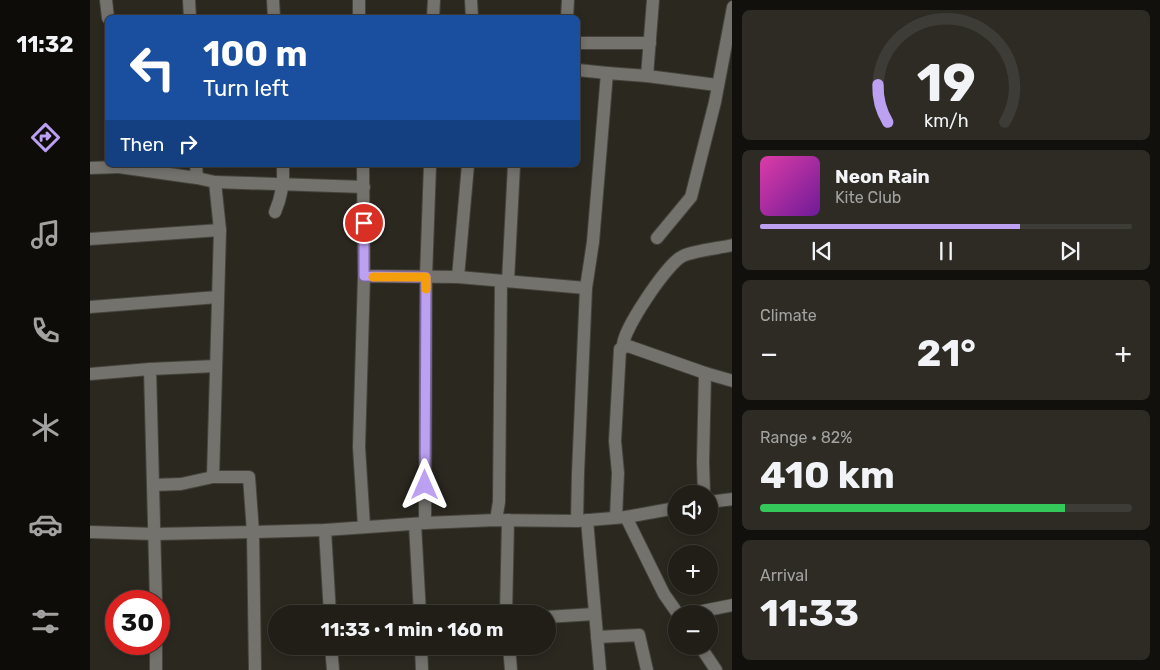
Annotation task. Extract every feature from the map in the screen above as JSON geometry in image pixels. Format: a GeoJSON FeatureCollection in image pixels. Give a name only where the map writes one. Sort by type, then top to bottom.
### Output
{"type":"FeatureCollection","features":[{"type":"Feature","properties":{"kind":"street"},"geometry":{"type":"LineString","coordinates":[[106,0],[108,15]]}},
{"type":"Feature","properties":{"kind":"street"},"geometry":{"type":"LineString","coordinates":[[189,0],[190,15]]}},
{"type":"Feature","properties":{"kind":"street"},"geometry":{"type":"LineString","coordinates":[[273,0],[274,15]]}},
{"type":"Feature","properties":{"kind":"street"},"geometry":{"type":"LineString","coordinates":[[359,0],[359,15]]}},
{"type":"Feature","properties":{"kind":"street"},"geometry":{"type":"LineString","coordinates":[[433,15],[434,0]]}},
{"type":"Feature","properties":{"kind":"street"},"geometry":{"type":"LineString","coordinates":[[471,0],[472,15]]}},
{"type":"Feature","properties":{"kind":"street"},"geometry":{"type":"LineString","coordinates":[[567,15],[568,0]]}},
{"type":"Feature","properties":{"kind":"street"},"geometry":{"type":"LineString","coordinates":[[647,76],[653,0]]}},
{"type":"Feature","properties":{"kind":"street"},"geometry":{"type":"LineString","coordinates":[[657,238],[691,197],[718,85],[732,7]]}},
{"type":"Feature","properties":{"kind":"street"},"geometry":{"type":"LineString","coordinates":[[580,43],[650,42]]}},
{"type":"Feature","properties":{"kind":"street"},"geometry":{"type":"LineString","coordinates":[[580,70],[718,85]]}},
{"type":"Feature","properties":{"kind":"street"},"geometry":{"type":"LineString","coordinates":[[600,670],[578,473],[586,288],[593,242],[607,73]]}},
{"type":"Feature","properties":{"kind":"street"},"geometry":{"type":"LineString","coordinates":[[90,168],[105,167]]}},
{"type":"Feature","properties":{"kind":"street"},"geometry":{"type":"LineString","coordinates":[[134,167],[196,171],[215,182],[364,187]]}},
{"type":"Feature","properties":{"kind":"street"},"geometry":{"type":"LineString","coordinates":[[275,212],[284,184],[283,167]]}},
{"type":"Feature","properties":{"kind":"street"},"geometry":{"type":"LineString","coordinates":[[363,167],[364,276],[359,447],[364,526]]}},
{"type":"Feature","properties":{"kind":"street"},"geometry":{"type":"LineString","coordinates":[[420,605],[420,523],[430,167]]}},
{"type":"Feature","properties":{"kind":"street"},"geometry":{"type":"LineString","coordinates":[[458,277],[468,167]]}},
{"type":"Feature","properties":{"kind":"street"},"geometry":{"type":"LineString","coordinates":[[506,605],[502,520],[499,502],[505,281],[514,167]]}},
{"type":"Feature","properties":{"kind":"street"},"geometry":{"type":"LineString","coordinates":[[213,477],[220,230],[215,182]]}},
{"type":"Feature","properties":{"kind":"street"},"geometry":{"type":"LineString","coordinates":[[90,239],[220,230]]}},
{"type":"Feature","properties":{"kind":"street"},"geometry":{"type":"LineString","coordinates":[[624,346],[624,336],[641,306],[668,270],[682,256],[732,245]]}},
{"type":"Feature","properties":{"kind":"street"},"geometry":{"type":"LineString","coordinates":[[364,276],[458,277],[586,288]]}},
{"type":"Feature","properties":{"kind":"street"},"geometry":{"type":"LineString","coordinates":[[90,307],[218,297]]}},
{"type":"Feature","properties":{"kind":"street"},"geometry":{"type":"LineString","coordinates":[[672,605],[621,517],[615,441],[620,348],[628,346],[732,381]]}},
{"type":"Feature","properties":{"kind":"street"},"geometry":{"type":"LineString","coordinates":[[90,374],[216,366]]}},
{"type":"Feature","properties":{"kind":"street"},"geometry":{"type":"LineString","coordinates":[[150,369],[156,590]]}},
{"type":"Feature","properties":{"kind":"street"},"geometry":{"type":"LineString","coordinates":[[703,485],[702,462],[705,373]]}},
{"type":"Feature","properties":{"kind":"street"},"geometry":{"type":"LineString","coordinates":[[153,484],[181,484],[213,477],[249,477],[253,532],[255,670]]}},
{"type":"Feature","properties":{"kind":"street"},"geometry":{"type":"LineString","coordinates":[[718,501],[732,499]]}},
{"type":"Feature","properties":{"kind":"street"},"geometry":{"type":"LineString","coordinates":[[90,532],[155,534],[253,532],[502,520],[582,520],[621,517],[668,509]]}},
{"type":"Feature","properties":{"kind":"street"},"geometry":{"type":"LineString","coordinates":[[325,530],[329,605]]}},
{"type":"Feature","properties":{"kind":"street"},"geometry":{"type":"LineString","coordinates":[[718,608],[732,605]]}},
{"type":"Feature","properties":{"kind":"street"},"geometry":{"type":"LineString","coordinates":[[556,616],[595,614]]}},
{"type":"Feature","properties":{"kind":"street"},"geometry":{"type":"LineString","coordinates":[[597,637],[639,635],[647,670]]}},
{"type":"Feature","properties":{"kind":"street"},"geometry":{"type":"LineString","coordinates":[[156,655],[156,670]]}},
{"type":"Feature","properties":{"kind":"street"},"geometry":{"type":"LineString","coordinates":[[332,655],[333,670]]}},
{"type":"Feature","properties":{"kind":"street"},"geometry":{"type":"LineString","coordinates":[[421,655],[422,670]]}},
{"type":"Feature","properties":{"kind":"street"},"geometry":{"type":"LineString","coordinates":[[509,655],[510,670]]}},
{"type":"Feature","properties":{"kind":"street"},"geometry":{"type":"LineString","coordinates":[[706,655],[716,670]]}},
{"type":"Feature","properties":{"kind":"slow traffic"},"geometry":{"type":"LineString","coordinates":[[373,277],[426,277],[426,289]]}},
{"type":"Feature","properties":{"kind":"route"},"geometry":{"type":"LineString","coordinates":[[364,223],[364,276],[426,277],[425,485]]}}]}
